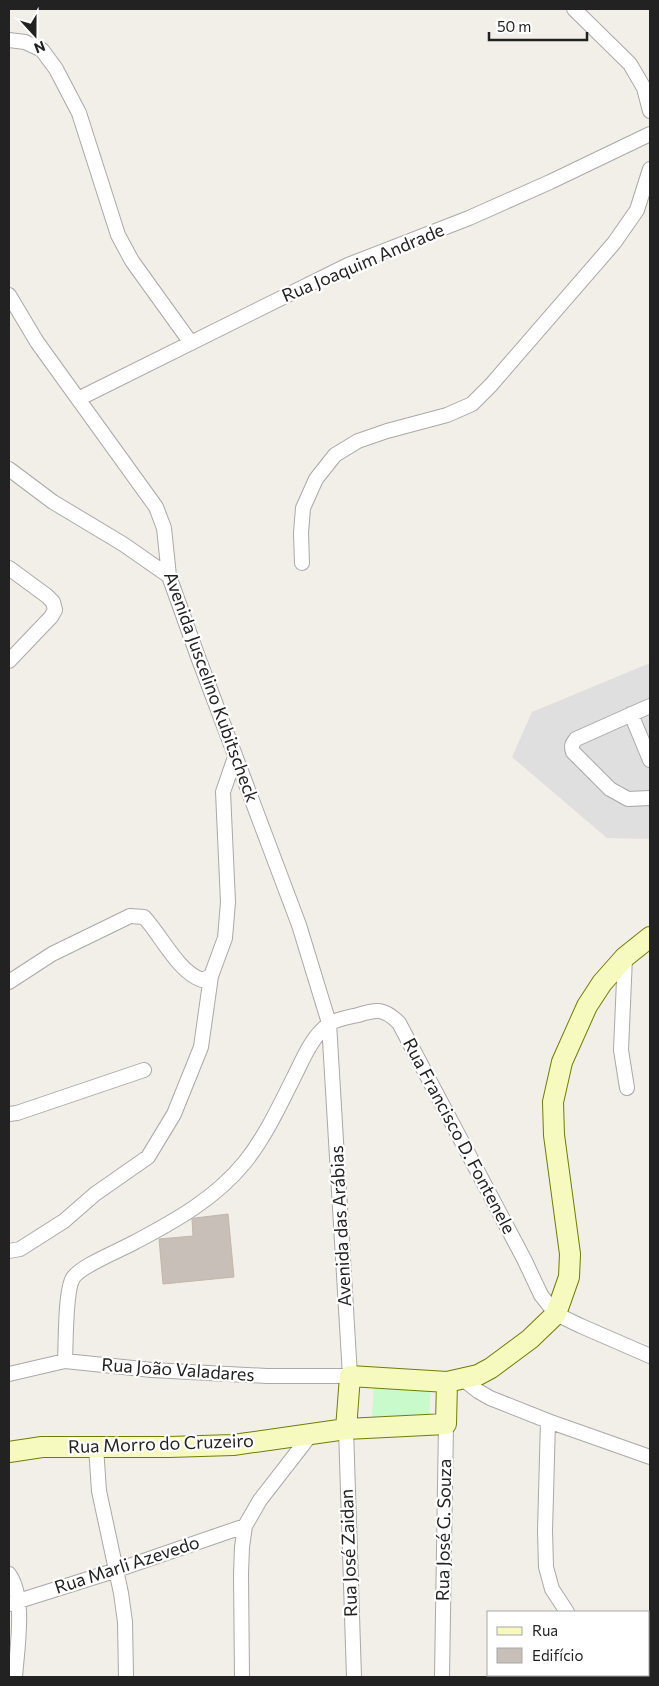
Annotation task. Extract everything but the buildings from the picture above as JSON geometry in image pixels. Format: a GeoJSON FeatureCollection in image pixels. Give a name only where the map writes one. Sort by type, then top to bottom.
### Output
{"type":"FeatureCollection","features":[{"type":"Feature","properties":{"kind":"street"},"geometry":{"type":"LineString","coordinates":[[574,9],[630,64],[644,88],[650,111]]}},
{"type":"Feature","properties":{"kind":"street"},"geometry":{"type":"LineString","coordinates":[[9,40],[25,42],[42,50],[56,69],[78,113],[118,235],[132,261],[191,343]]}},
{"type":"Feature","properties":{"kind":"street","name":"Rua Joaquim Andrade"},"geometry":{"type":"LineString","coordinates":[[78,399],[348,265],[469,218],[650,134]]}},
{"type":"Feature","properties":{"kind":"street"},"geometry":{"type":"LineString","coordinates":[[302,563],[300,533],[303,508],[316,479],[335,455],[358,441],[387,430],[447,415],[472,404],[491,385],[614,243],[637,210],[650,169]]}},
{"type":"Feature","properties":{"kind":"street","name":"Avenida Juscelino Kubitscheck"},"geometry":{"type":"LineString","coordinates":[[9,295],[37,342],[156,507],[164,528],[169,576],[299,925],[329,1023]]}},
{"type":"Feature","properties":{"kind":"street"},"geometry":{"type":"LineString","coordinates":[[9,469],[53,502],[123,544],[169,576]]}},
{"type":"Feature","properties":{"kind":"street"},"geometry":{"type":"LineString","coordinates":[[9,568],[53,602],[55,610],[51,617],[9,661]]}},
{"type":"Feature","properties":{"kind":"street"},"geometry":{"type":"LineString","coordinates":[[650,706],[576,739],[572,743],[573,752],[610,789],[628,798],[650,798]]}},
{"type":"Feature","properties":{"kind":"street"},"geometry":{"type":"LineString","coordinates":[[631,714],[650,760]]}},
{"type":"Feature","properties":{"kind":"street"},"geometry":{"type":"LineString","coordinates":[[9,1251],[20,1249],[64,1221],[95,1194],[148,1157],[174,1114],[201,1047],[211,976],[225,938],[228,902],[223,792],[235,757]]}},
{"type":"Feature","properties":{"kind":"street"},"geometry":{"type":"LineString","coordinates":[[9,982],[52,954],[130,916],[144,917],[154,927],[192,977],[202,980],[211,976]]}},
{"type":"Feature","properties":{"kind":"street"},"geometry":{"type":"LineString","coordinates":[[350,1376],[455,1381],[478,1375],[497,1364],[530,1339],[556,1314],[569,1277],[570,1254],[554,1135],[553,1102],[562,1062],[587,1006],[602,983],[625,956],[650,937]]}},
{"type":"Feature","properties":{"kind":"street"},"geometry":{"type":"LineString","coordinates":[[625,956],[621,1050],[627,1088]]}},
{"type":"Feature","properties":{"kind":"street","name":"Rua Francisco D. Fontenele"},"geometry":{"type":"LineString","coordinates":[[329,1023],[379,1010],[389,1013],[398,1022],[524,1259],[541,1296],[556,1314]]}},
{"type":"Feature","properties":{"kind":"street"},"geometry":{"type":"LineString","coordinates":[[65,1360],[68,1292],[73,1277],[84,1268],[180,1216],[217,1191],[244,1162],[268,1129],[313,1040],[329,1023]]}},
{"type":"Feature","properties":{"kind":"street","name":"Avenida das Arábias"},"geometry":{"type":"LineString","coordinates":[[329,1023],[350,1376],[346,1430]]}},
{"type":"Feature","properties":{"kind":"street"},"geometry":{"type":"LineString","coordinates":[[9,1114],[17,1113],[144,1070]]}},
{"type":"Feature","properties":{"kind":"street"},"geometry":{"type":"LineString","coordinates":[[556,1314],[650,1356]]}},
{"type":"Feature","properties":{"kind":"street","name":"Rua João Valadares"},"geometry":{"type":"LineString","coordinates":[[9,1374],[65,1360],[152,1370],[267,1376],[350,1376]]}},
{"type":"Feature","properties":{"kind":"street"},"geometry":{"type":"LineString","coordinates":[[455,1381],[490,1398],[548,1421],[650,1457]]}},
{"type":"Feature","properties":{"kind":"street","name":"Rua José G. Souza"},"geometry":{"type":"LineString","coordinates":[[442,1677],[446,1424],[455,1381]]}},
{"type":"Feature","properties":{"kind":"street"},"geometry":{"type":"LineString","coordinates":[[548,1421],[546,1567],[552,1589],[566,1611]]}},
{"type":"Feature","properties":{"kind":"street","name":"Rua Morro do Cruzeiro"},"geometry":{"type":"LineString","coordinates":[[9,1452],[42,1447],[233,1445],[312,1433],[446,1424]]}},
{"type":"Feature","properties":{"kind":"street","name":"Rua José Zaidan"},"geometry":{"type":"LineString","coordinates":[[346,1430],[354,1677]]}},
{"type":"Feature","properties":{"kind":"street"},"geometry":{"type":"LineString","coordinates":[[242,1677],[241,1574],[245,1526],[260,1500],[312,1433]]}},
{"type":"Feature","properties":{"kind":"street"},"geometry":{"type":"LineString","coordinates":[[96,1447],[99,1491],[117,1570],[124,1622],[126,1677]]}},
{"type":"Feature","properties":{"kind":"street","name":"Rua Marli Azevedo"},"geometry":{"type":"LineString","coordinates":[[13,1602],[117,1570],[245,1526]]}},
{"type":"Feature","properties":{"kind":"street"},"geometry":{"type":"LineString","coordinates":[[9,1574],[15,1586],[13,1602],[18,1621],[16,1677]]}},
{"type":"Feature","properties":{"kind":"street"},"geometry":{"type":"LineString","coordinates":[[9,1635],[18,1621]]}},
{"type":"Feature","properties":{"kind":"shaded area"},"geometry":{"type":"Polygon","coordinates":[[[650,663],[650,839],[607,838],[512,757],[532,712],[650,663]]]}},
{"type":"Feature","properties":{"kind":"green space"},"geometry":{"type":"Polygon","coordinates":[[[374,1385],[431,1387],[429,1420],[372,1417],[374,1385]]]}}]}
